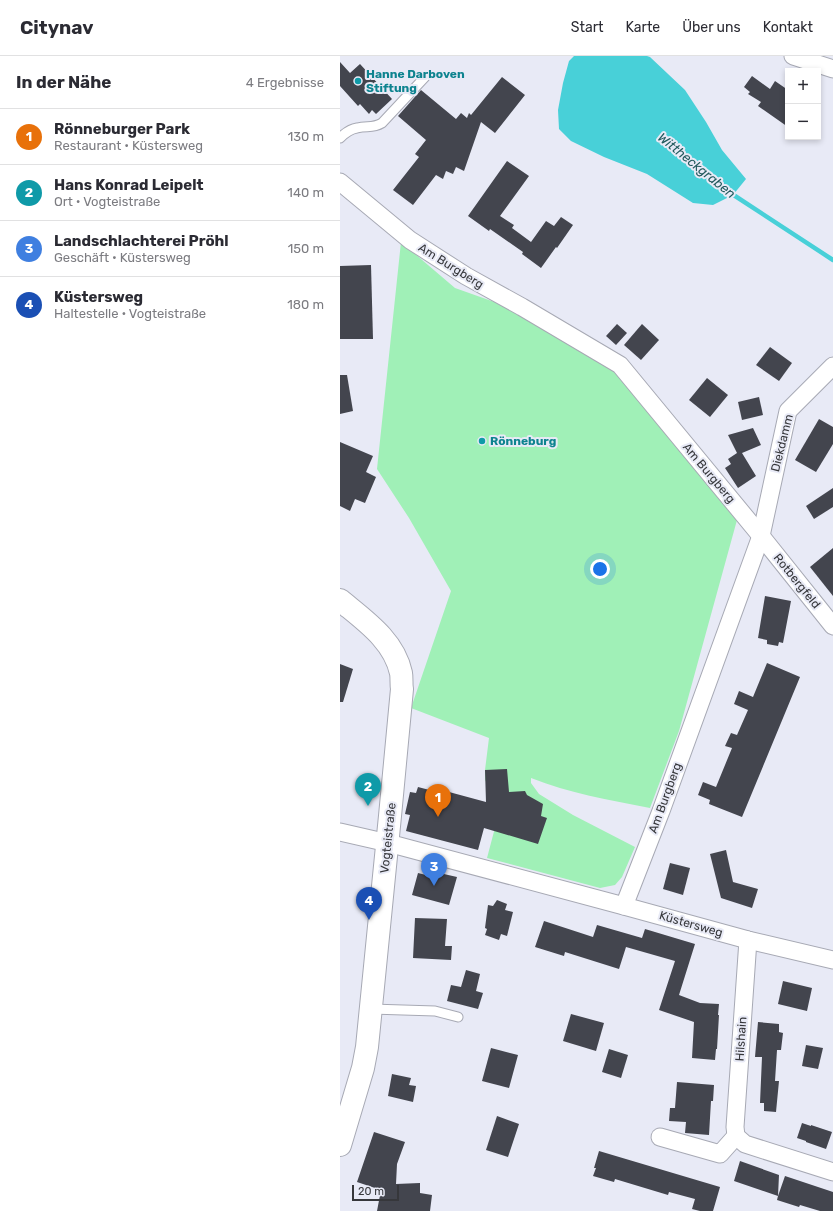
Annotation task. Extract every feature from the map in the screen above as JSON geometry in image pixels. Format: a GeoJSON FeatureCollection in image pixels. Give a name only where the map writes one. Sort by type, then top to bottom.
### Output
{"type":"FeatureCollection","features":[{"type":"Feature","properties":{"kind":"street"},"geometry":{"type":"LineString","coordinates":[[793,56],[833,69]]}},
{"type":"Feature","properties":{"kind":"street","name":"Am Burgberg"},"geometry":{"type":"LineString","coordinates":[[340,182],[410,240],[466,276],[620,365],[761,536],[661,811],[624,906]]}},
{"type":"Feature","properties":{"kind":"street","name":"Diekdamm"},"geometry":{"type":"LineString","coordinates":[[761,536],[788,411],[833,366]]}},
{"type":"Feature","properties":{"kind":"street","name":"Rotbergfeld"},"geometry":{"type":"LineString","coordinates":[[761,536],[833,626]]}},
{"type":"Feature","properties":{"kind":"street","name":"Vogteistraße"},"geometry":{"type":"LineString","coordinates":[[340,600],[371,625],[384,640],[397,661],[401,674],[400,710],[388,843],[367,1047],[363,1068],[340,1145]]}},
{"type":"Feature","properties":{"kind":"street","name":"Küstersweg"},"geometry":{"type":"LineString","coordinates":[[340,832],[388,843],[748,940],[833,960]]}},
{"type":"Feature","properties":{"kind":"street","name":"Hilshain"},"geometry":{"type":"LineString","coordinates":[[736,1136],[735,1127],[748,940]]}},
{"type":"Feature","properties":{"kind":"street"},"geometry":{"type":"LineString","coordinates":[[660,1137],[720,1154],[736,1136],[745,1144],[833,1172]]}},
{"type":"Feature","properties":{"kind":"lane"},"geometry":{"type":"LineString","coordinates":[[340,138],[351,130],[357,128],[376,127],[382,124],[425,77]]}},
{"type":"Feature","properties":{"kind":"lane"},"geometry":{"type":"LineString","coordinates":[[371,1010],[435,1011],[458,1017]]}},
{"type":"Feature","properties":{"kind":"green space"},"geometry":{"type":"Polygon","coordinates":[[[401,242],[455,288],[523,312],[610,365],[737,520],[679,731],[650,808],[575,792],[531,778],[531,783],[539,794],[573,815],[635,847],[622,877],[615,885],[600,888],[487,858],[501,805],[485,780],[489,738],[411,708],[451,591],[409,518],[377,469],[401,242]]]}},
{"type":"Feature","properties":{"kind":"water"},"geometry":{"type":"Polygon","coordinates":[[[574,56],[650,57],[685,90],[722,150],[746,179],[733,195],[713,205],[693,203],[647,174],[604,157],[571,141],[559,129],[558,110],[569,61],[574,56]]]}},
{"type":"Feature","properties":{"kind":"building","name":"Hanne Darboven Stiftung"},"geometry":{"type":"Polygon","coordinates":[[[340,62],[350,73],[360,64],[392,99],[376,114],[372,110],[369,114],[360,104],[358,106],[340,86],[340,62]]]}},
{"type":"Feature","properties":{"kind":"building"},"geometry":{"type":"Polygon","coordinates":[[[752,76],[770,89],[775,81],[785,88],[785,125],[758,106],[761,102],[748,94],[750,92],[744,87],[752,76]]]}},
{"type":"Feature","properties":{"kind":"building"},"geometry":{"type":"Polygon","coordinates":[[[502,77],[525,95],[495,133],[481,122],[464,171],[456,167],[453,174],[446,171],[443,179],[436,175],[413,205],[393,190],[419,157],[415,154],[426,140],[398,116],[421,90],[456,119],[461,113],[467,118],[469,113],[471,115],[502,77]]]}},
{"type":"Feature","properties":{"kind":"building"},"geometry":{"type":"Polygon","coordinates":[[[507,161],[529,176],[500,216],[514,225],[512,228],[531,242],[546,221],[554,226],[561,217],[573,225],[541,268],[522,254],[523,252],[468,216],[507,161]]]}},
{"type":"Feature","properties":{"kind":"building"},"geometry":{"type":"Polygon","coordinates":[[[371,265],[373,339],[340,339],[340,266],[371,265]]]}},
{"type":"Feature","properties":{"kind":"building"},"geometry":{"type":"Polygon","coordinates":[[[617,324],[627,333],[616,345],[606,336],[617,324]]]}},
{"type":"Feature","properties":{"kind":"building"},"geometry":{"type":"Polygon","coordinates":[[[642,324],[659,340],[641,360],[624,345],[642,324]]]}},
{"type":"Feature","properties":{"kind":"building"},"geometry":{"type":"Polygon","coordinates":[[[770,347],[792,363],[779,381],[756,365],[770,347]]]}},
{"type":"Feature","properties":{"kind":"building"},"geometry":{"type":"Polygon","coordinates":[[[340,375],[347,375],[353,411],[340,414],[340,375]]]}},
{"type":"Feature","properties":{"kind":"building"},"geometry":{"type":"Polygon","coordinates":[[[707,378],[728,395],[710,417],[689,400],[707,378]]]}},
{"type":"Feature","properties":{"kind":"building"},"geometry":{"type":"Polygon","coordinates":[[[759,397],[763,415],[742,420],[738,402],[759,397]]]}},
{"type":"Feature","properties":{"kind":"building"},"geometry":{"type":"Polygon","coordinates":[[[819,419],[833,427],[833,444],[816,472],[795,460],[819,419]]]}},
{"type":"Feature","properties":{"kind":"building"},"geometry":{"type":"Polygon","coordinates":[[[753,428],[761,445],[742,453],[756,476],[738,488],[725,468],[731,464],[728,459],[737,453],[728,435],[753,428]]]}},
{"type":"Feature","properties":{"kind":"building"},"geometry":{"type":"Polygon","coordinates":[[[340,442],[373,456],[366,472],[376,477],[365,503],[355,499],[350,511],[340,506],[340,442]]]}},
{"type":"Feature","properties":{"kind":"building"},"geometry":{"type":"Polygon","coordinates":[[[833,488],[833,507],[814,519],[806,506],[833,488]]]}},
{"type":"Feature","properties":{"kind":"building"},"geometry":{"type":"Polygon","coordinates":[[[833,548],[833,596],[810,567],[833,548]]]}},
{"type":"Feature","properties":{"kind":"building"},"geometry":{"type":"Polygon","coordinates":[[[765,596],[791,601],[783,643],[779,642],[778,646],[767,644],[767,640],[758,638],[765,596]]]}},
{"type":"Feature","properties":{"kind":"building"},"geometry":{"type":"Polygon","coordinates":[[[767,663],[800,677],[742,817],[709,804],[710,800],[698,795],[703,782],[716,787],[732,748],[725,746],[731,733],[737,735],[748,710],[734,704],[739,691],[753,697],[767,663]]]}},
{"type":"Feature","properties":{"kind":"building"},"geometry":{"type":"Polygon","coordinates":[[[340,664],[353,669],[343,702],[340,702],[340,664]]]}},
{"type":"Feature","properties":{"kind":"building"},"geometry":{"type":"Polygon","coordinates":[[[507,769],[509,792],[525,791],[527,795],[543,804],[541,816],[547,818],[538,844],[484,828],[478,850],[406,831],[410,815],[405,814],[410,792],[416,793],[418,787],[437,792],[438,789],[486,802],[485,770],[507,769]]]}},
{"type":"Feature","properties":{"kind":"building"},"geometry":{"type":"Polygon","coordinates":[[[726,850],[733,882],[758,889],[752,908],[721,898],[710,854],[726,850]]]}},
{"type":"Feature","properties":{"kind":"building"},"geometry":{"type":"Polygon","coordinates":[[[670,863],[690,868],[683,895],[663,889],[670,863]]]}},
{"type":"Feature","properties":{"kind":"building"},"geometry":{"type":"Polygon","coordinates":[[[435,872],[457,877],[449,905],[412,895],[418,873],[434,877],[435,872]]]}},
{"type":"Feature","properties":{"kind":"building"},"geometry":{"type":"Polygon","coordinates":[[[497,900],[507,904],[505,910],[513,912],[507,936],[501,934],[499,940],[485,935],[487,929],[485,928],[488,905],[493,906],[497,900]]]}},
{"type":"Feature","properties":{"kind":"building"},"geometry":{"type":"Polygon","coordinates":[[[415,918],[447,919],[445,946],[452,946],[451,960],[413,958],[415,918]]]}},
{"type":"Feature","properties":{"kind":"building"},"geometry":{"type":"Polygon","coordinates":[[[544,921],[593,937],[597,925],[642,938],[645,929],[695,944],[679,995],[700,1003],[719,1004],[717,1049],[715,1060],[692,1058],[694,1022],[659,1010],[675,961],[626,947],[619,969],[565,952],[564,956],[535,947],[544,921]]]}},
{"type":"Feature","properties":{"kind":"building"},"geometry":{"type":"Polygon","coordinates":[[[466,970],[480,974],[476,991],[483,993],[478,1009],[447,1001],[451,985],[461,987],[466,970]]]}},
{"type":"Feature","properties":{"kind":"building"},"geometry":{"type":"Polygon","coordinates":[[[783,981],[812,988],[807,1011],[778,1004],[783,981]]]}},
{"type":"Feature","properties":{"kind":"building"},"geometry":{"type":"Polygon","coordinates":[[[571,1014],[604,1023],[596,1051],[563,1041],[571,1014]]]}},
{"type":"Feature","properties":{"kind":"building"},"geometry":{"type":"Polygon","coordinates":[[[758,1022],[779,1024],[779,1032],[783,1033],[781,1050],[777,1050],[775,1081],[779,1081],[776,1112],[764,1111],[764,1103],[760,1103],[762,1057],[755,1057],[758,1022]]]}},
{"type":"Feature","properties":{"kind":"building"},"geometry":{"type":"Polygon","coordinates":[[[806,1045],[823,1048],[818,1069],[802,1066],[806,1045]]]}},
{"type":"Feature","properties":{"kind":"building"},"geometry":{"type":"Polygon","coordinates":[[[491,1048],[518,1055],[509,1088],[482,1081],[491,1048]]]}},
{"type":"Feature","properties":{"kind":"building"},"geometry":{"type":"Polygon","coordinates":[[[609,1049],[628,1055],[621,1078],[602,1072],[609,1049]]]}},
{"type":"Feature","properties":{"kind":"building"},"geometry":{"type":"Polygon","coordinates":[[[392,1074],[411,1078],[409,1085],[416,1086],[413,1102],[388,1096],[392,1074]]]}},
{"type":"Feature","properties":{"kind":"building"},"geometry":{"type":"Polygon","coordinates":[[[677,1082],[714,1085],[713,1101],[711,1101],[709,1135],[685,1133],[686,1122],[669,1121],[670,1108],[675,1108],[677,1082]]]}},
{"type":"Feature","properties":{"kind":"building"},"geometry":{"type":"Polygon","coordinates":[[[497,1116],[519,1124],[508,1157],[486,1150],[497,1116]]]}},
{"type":"Feature","properties":{"kind":"building"},"geometry":{"type":"Polygon","coordinates":[[[802,1123],[832,1132],[826,1149],[797,1138],[802,1123]]]}},
{"type":"Feature","properties":{"kind":"building"},"geometry":{"type":"Polygon","coordinates":[[[374,1132],[405,1142],[397,1164],[396,1184],[420,1183],[420,1193],[432,1195],[430,1211],[377,1211],[381,1190],[357,1182],[374,1132]]]}},
{"type":"Feature","properties":{"kind":"building"},"geometry":{"type":"Polygon","coordinates":[[[599,1151],[720,1187],[713,1211],[700,1211],[692,1209],[695,1199],[669,1192],[668,1195],[615,1179],[614,1182],[593,1176],[599,1151]]]}},
{"type":"Feature","properties":{"kind":"building"},"geometry":{"type":"Polygon","coordinates":[[[740,1161],[779,1175],[778,1196],[734,1181],[740,1161]]]}},
{"type":"Feature","properties":{"kind":"building"},"geometry":{"type":"Polygon","coordinates":[[[785,1176],[833,1192],[833,1211],[820,1211],[800,1205],[799,1207],[777,1200],[785,1176]]]}},
{"type":"Feature","properties":{"kind":"waterway","name":"Wittheckgraben"},"geometry":{"type":"LineString","coordinates":[[729,192],[833,260]]}},
{"type":"Feature","properties":{"kind":"place","name":"Hanne Darboven Stiftung"},"geometry":{"type":"Point","coordinates":[358,81]}},
{"type":"Feature","properties":{"kind":"place","name":"Rönneburg"},"geometry":{"type":"Point","coordinates":[482,441]}},
{"type":"Feature","properties":{"kind":"place","name":"Hans Konrad Leipelt"},"geometry":{"type":"Point","coordinates":[368,806]}},
{"type":"Feature","properties":{"kind":"place","name":"Rönneburger Park"},"geometry":{"type":"Point","coordinates":[438,817]}},
{"type":"Feature","properties":{"kind":"place","name":"Landschlachterei Pröhl"},"geometry":{"type":"Point","coordinates":[434,886]}},
{"type":"Feature","properties":{"kind":"place","name":"Küstersweg"},"geometry":{"type":"Point","coordinates":[369,920]}}]}
